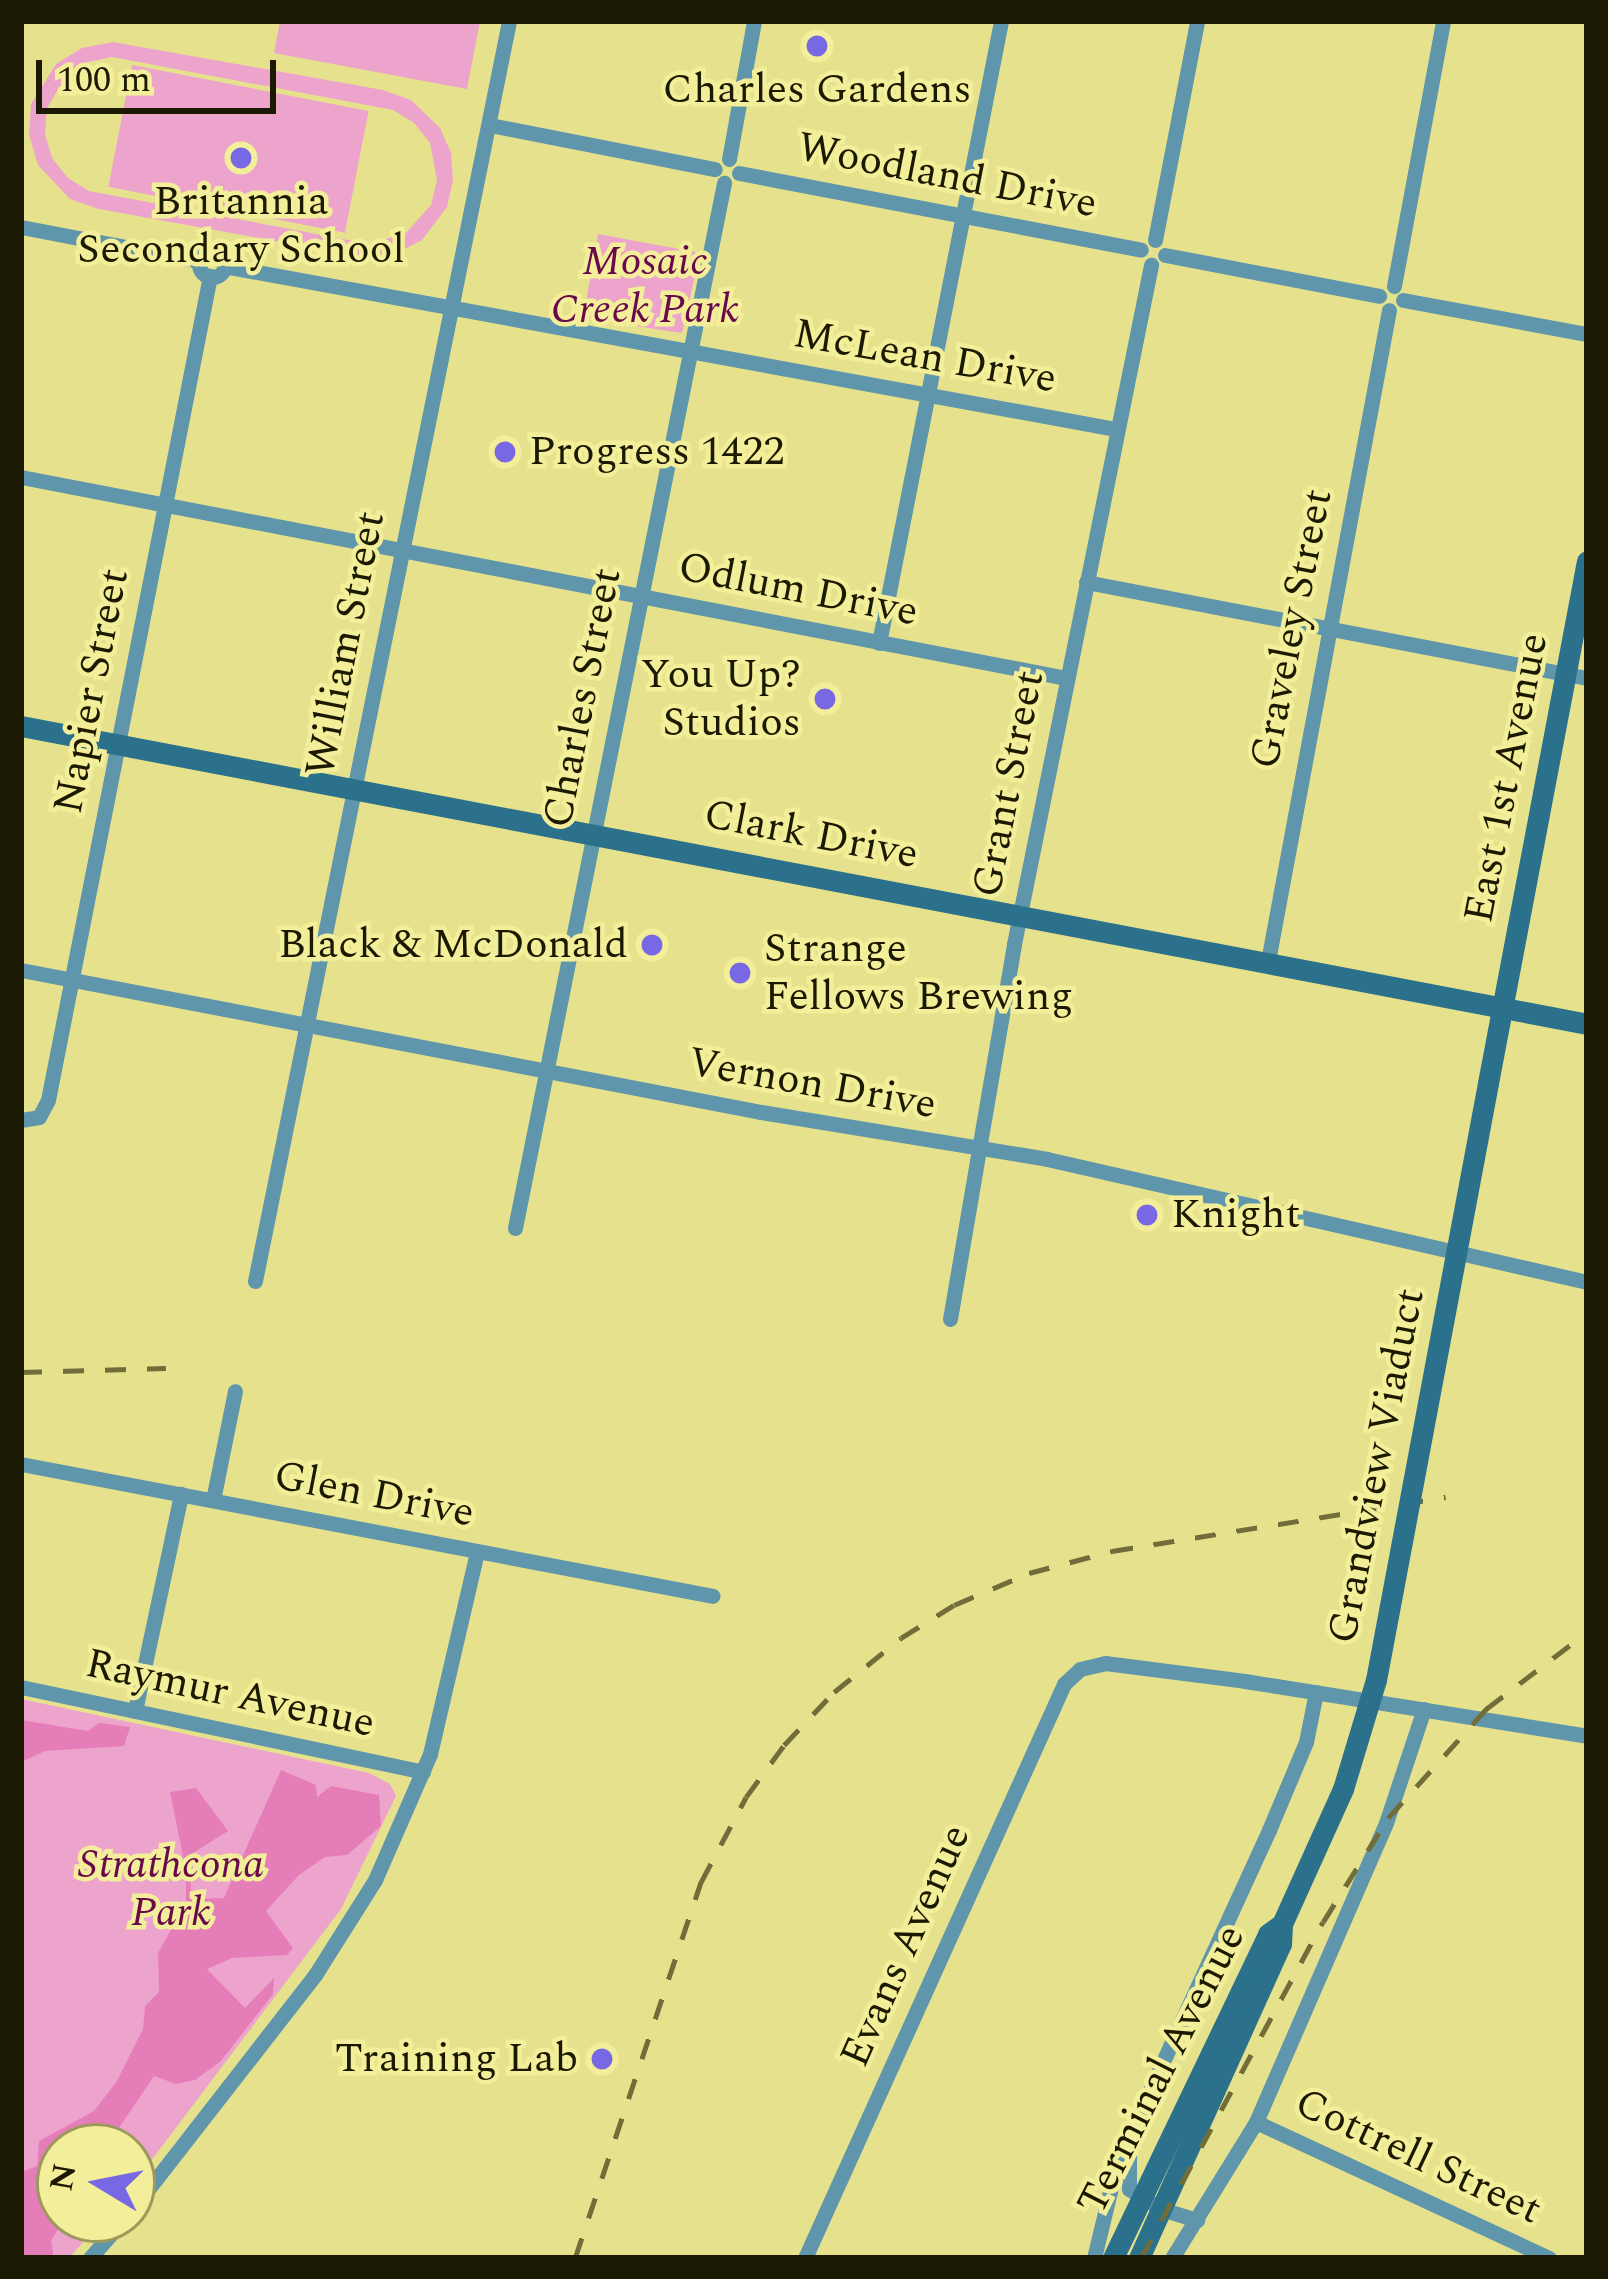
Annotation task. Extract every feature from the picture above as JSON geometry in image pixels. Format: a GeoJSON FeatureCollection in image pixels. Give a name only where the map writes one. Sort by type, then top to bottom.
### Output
{"type":"FeatureCollection","features":[{"type":"Feature","properties":{"kind":"main road","name":"East 1st Avenue"},"geometry":{"type":"LineString","coordinates":[[1503,1009],[1576,676],[1587,561]]}},
{"type":"Feature","properties":{"kind":"main road","name":"Clark Drive"},"geometry":{"type":"LineString","coordinates":[[21,726],[1587,1024]]}},
{"type":"Feature","properties":{"kind":"main road","name":"Grandview Viaduct"},"geometry":{"type":"LineString","coordinates":[[1282,1924],[1342,1789],[1376,1680],[1503,1009]]}},
{"type":"Feature","properties":{"kind":"main road","name":"Terminal Avenue"},"geometry":{"type":"LineString","coordinates":[[1112,2258],[1151,2204],[1281,1944],[1282,1924]]}},
{"type":"Feature","properties":{"kind":"main road","name":"Terminal Avenue"},"geometry":{"type":"LineString","coordinates":[[1138,2258],[1151,2204]]}},
{"type":"Feature","properties":{"kind":"street","name":"William Street"},"geometry":{"type":"LineString","coordinates":[[255,1281],[509,21]]}},
{"type":"Feature","properties":{"kind":"street","name":"Charles Street"},"geometry":{"type":"LineString","coordinates":[[514,1228],[754,21]]}},
{"type":"Feature","properties":{"kind":"street"},"geometry":{"type":"LineString","coordinates":[[879,643],[1001,21]]}},
{"type":"Feature","properties":{"kind":"street","name":"Grant Street"},"geometry":{"type":"LineString","coordinates":[[950,1319],[1020,915],[1197,21]]}},
{"type":"Feature","properties":{"kind":"street","name":"Graveley Street"},"geometry":{"type":"LineString","coordinates":[[1268,961],[1443,21]]}},
{"type":"Feature","properties":{"kind":"street","name":"Woodland Drive"},"geometry":{"type":"LineString","coordinates":[[490,125],[1587,334]]}},
{"type":"Feature","properties":{"kind":"street"},"geometry":{"type":"LineString","coordinates":[[21,226],[204,269]]}},
{"type":"Feature","properties":{"kind":"street","name":"McLean Drive"},"geometry":{"type":"LineString","coordinates":[[204,269],[224,266],[1116,429]]}},
{"type":"Feature","properties":{"kind":"street","name":"Napier Street"},"geometry":{"type":"LineString","coordinates":[[30,1118],[48,1100],[166,505],[204,269]]}},
{"type":"Feature","properties":{"kind":"street","name":"Odlum Drive"},"geometry":{"type":"LineString","coordinates":[[21,477],[1067,678]]}},
{"type":"Feature","properties":{"kind":"street"},"geometry":{"type":"LineString","coordinates":[[1086,583],[1576,676]]}},
{"type":"Feature","properties":{"kind":"street","name":"Vernon Drive"},"geometry":{"type":"LineString","coordinates":[[21,970],[544,1071],[1047,1159],[1587,1282]]}},
{"type":"Feature","properties":{"kind":"street"},"geometry":{"type":"LineString","coordinates":[[213,1500],[235,1391]]}},
{"type":"Feature","properties":{"kind":"street","name":"Glen Drive"},"geometry":{"type":"LineString","coordinates":[[21,1463],[712,1596]]}},
{"type":"Feature","properties":{"kind":"street"},"geometry":{"type":"LineString","coordinates":[[135,1711],[181,1493]]}},
{"type":"Feature","properties":{"kind":"street"},"geometry":{"type":"LineString","coordinates":[[156,2179],[326,1958],[374,1880],[423,1772],[455,1660],[476,1552]]}},
{"type":"Feature","properties":{"kind":"street","name":"Evans Avenue"},"geometry":{"type":"LineString","coordinates":[[805,2258],[1056,1701],[1080,1669],[1105,1663],[1316,1692]]}},
{"type":"Feature","properties":{"kind":"street","name":"Raymur Avenue"},"geometry":{"type":"LineString","coordinates":[[21,1688],[423,1772]]}},
{"type":"Feature","properties":{"kind":"street"},"geometry":{"type":"LineString","coordinates":[[1316,1692],[1587,1736]]}},
{"type":"Feature","properties":{"kind":"street","name":"Terminal Avenue"},"geometry":{"type":"LineString","coordinates":[[1094,2258],[1121,2142],[1139,2114],[1306,1742],[1316,1692]]}},
{"type":"Feature","properties":{"kind":"street"},"geometry":{"type":"LineString","coordinates":[[1172,2258],[1256,2122],[1386,1823],[1424,1709]]}},
{"type":"Feature","properties":{"kind":"street"},"geometry":{"type":"LineString","coordinates":[[1139,2114],[1125,2172],[1129,2189],[1151,2204],[1197,2220]]}},
{"type":"Feature","properties":{"kind":"street","name":"Cottrell Street"},"geometry":{"type":"LineString","coordinates":[[1256,2122],[1549,2258]]}},
{"type":"Feature","properties":{"kind":"green space"},"geometry":{"type":"Polygon","coordinates":[[[280,21],[480,21],[467,89],[274,53],[280,21]]]}},
{"type":"Feature","properties":{"kind":"green space"},"geometry":{"type":"Polygon","coordinates":[[[113,42],[383,90],[411,100],[440,128],[451,153],[453,180],[447,207],[422,240],[397,253],[370,258],[99,209],[70,199],[38,165],[29,135],[31,104],[56,64],[82,48],[113,42]],[[112,57],[88,62],[66,76],[47,108],[45,134],[52,158],[68,178],[89,191],[369,244],[406,233],[431,205],[437,180],[430,143],[414,123],[393,110],[112,57]]]}},
{"type":"Feature","properties":{"kind":"green space"},"geometry":{"type":"Polygon","coordinates":[[[132,65],[369,111],[345,233],[108,187],[132,65]]]}},
{"type":"Feature","properties":{"kind":"green space","name":"Mosaic Creek Park"},"geometry":{"type":"Polygon","coordinates":[[[598,234],[700,253],[682,333],[589,319],[585,308],[598,234]]]}},
{"type":"Feature","properties":{"kind":"green space","name":"Strathcona Park"},"geometry":{"type":"Polygon","coordinates":[[[21,1699],[369,1773],[390,1784],[396,1796],[341,1909],[156,2154],[156,2123],[36,2123],[36,2243],[82,2243],[69,2258],[21,2258],[21,1699]]]}},
{"type":"Feature","properties":{"kind":"shaded area"},"geometry":{"type":"Polygon","coordinates":[[[21,1720],[88,1731],[99,1723],[130,1727],[124,1746],[45,1751],[21,1762],[21,1720]]]}},
{"type":"Feature","properties":{"kind":"shaded area"},"geometry":{"type":"Polygon","coordinates":[[[281,1770],[316,1785],[317,1797],[331,1786],[379,1795],[381,1826],[347,1855],[325,1857],[299,1875],[266,1911],[293,1948],[287,1955],[232,1958],[207,1969],[245,2008],[274,1978],[273,1994],[221,2061],[195,2080],[176,2084],[154,2076],[122,2123],[72,2123],[94,2111],[117,2081],[143,2029],[145,2006],[159,1992],[158,1953],[186,1903],[186,1871],[170,1792],[196,1788],[228,1831],[188,1856],[192,1899],[224,1898],[281,1770]]]}},
{"type":"Feature","properties":{"kind":"shaded area"},"geometry":{"type":"Polygon","coordinates":[[[36,2166],[36,2243],[51,2243],[54,2258],[21,2258],[21,2172],[36,2166]]]}},
{"type":"Feature","properties":{"kind":"railway"},"geometry":{"type":"LineString","coordinates":[[21,1372],[166,1368]]}},
{"type":"Feature","properties":{"kind":"railway"},"geometry":{"type":"LineString","coordinates":[[575,2258],[701,1882],[746,1797],[784,1745],[834,1692],[901,1638],[954,1605],[1029,1573],[1112,1551],[1446,1497]]}},
{"type":"Feature","properties":{"kind":"railway"},"geometry":{"type":"LineString","coordinates":[[1141,2258],[1323,1922],[1388,1818],[1486,1709],[1587,1632]]}},
{"type":"Feature","properties":{"kind":"place","name":"Charles Gardens"},"geometry":{"type":"Point","coordinates":[817,46]}},
{"type":"Feature","properties":{"kind":"place","name":"Britannia Secondary School"},"geometry":{"type":"Point","coordinates":[241,158]}},
{"type":"Feature","properties":{"kind":"place","name":"Progress 1422"},"geometry":{"type":"Point","coordinates":[505,452]}},
{"type":"Feature","properties":{"kind":"place","name":"You Up? Studios"},"geometry":{"type":"Point","coordinates":[825,699]}},
{"type":"Feature","properties":{"kind":"place","name":"Black & McDonald"},"geometry":{"type":"Point","coordinates":[652,945]}},
{"type":"Feature","properties":{"kind":"place","name":"Strange Fellows Brewing"},"geometry":{"type":"Point","coordinates":[740,973]}},
{"type":"Feature","properties":{"kind":"place","name":"Knight"},"geometry":{"type":"Point","coordinates":[1147,1215]}},
{"type":"Feature","properties":{"kind":"place","name":"Training Lab"},"geometry":{"type":"Point","coordinates":[602,2059]}}]}
